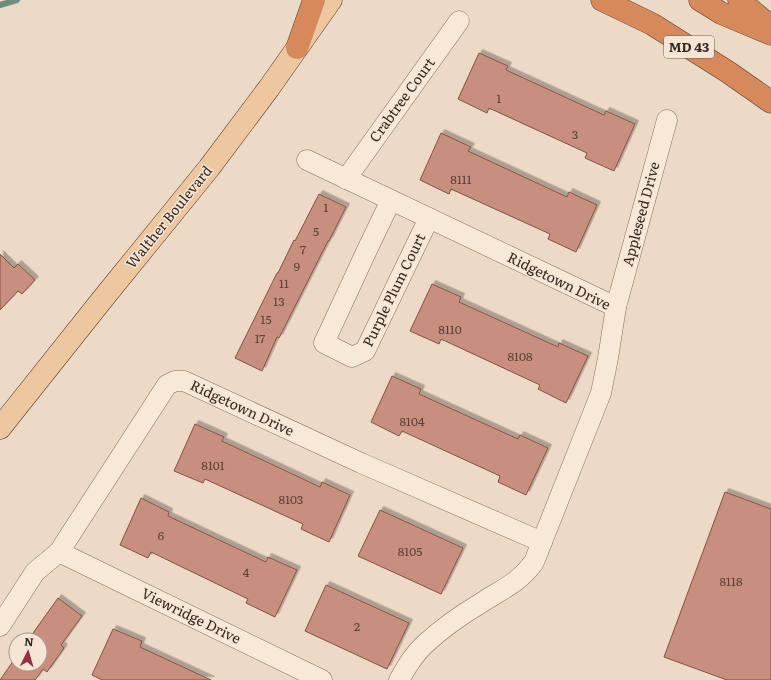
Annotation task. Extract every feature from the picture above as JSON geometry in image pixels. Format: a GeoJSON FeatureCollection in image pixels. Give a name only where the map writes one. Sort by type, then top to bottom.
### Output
{"type":"FeatureCollection","features":[{"type":"Feature","properties":{"kind":"highway"},"geometry":{"type":"LineString","coordinates":[[297,48],[314,0]]}},
{"type":"Feature","properties":{"kind":"highway","name":"MD 43"},"geometry":{"type":"LineString","coordinates":[[602,0],[652,24],[728,72],[771,102]]}},
{"type":"Feature","properties":{"kind":"highway"},"geometry":{"type":"LineString","coordinates":[[700,0],[721,13],[771,34]]}},
{"type":"Feature","properties":{"kind":"highway"},"geometry":{"type":"LineString","coordinates":[[739,0],[771,27]]}},
{"type":"Feature","properties":{"kind":"main road","name":"Walther Boulevard"},"geometry":{"type":"LineString","coordinates":[[0,428],[209,168],[269,88],[331,0]]}},
{"type":"Feature","properties":{"kind":"street","name":"Crabtree Court"},"geometry":{"type":"LineString","coordinates":[[346,179],[459,21]]}},
{"type":"Feature","properties":{"kind":"street","name":"Appleseed Drive"},"geometry":{"type":"LineString","coordinates":[[616,307],[667,120]]}},
{"type":"Feature","properties":{"kind":"street","name":"Ridgetown Drive"},"geometry":{"type":"LineString","coordinates":[[308,160],[616,307],[601,393],[534,562],[527,572],[512,585],[482,602],[423,645],[409,663],[399,680]]}},
{"type":"Feature","properties":{"kind":"street","name":"Purple Plum Court"},"geometry":{"type":"LineString","coordinates":[[391,200],[324,343],[352,358],[365,351],[429,218]]}},
{"type":"Feature","properties":{"kind":"street","name":"Ridgetown Drive"},"geometry":{"type":"LineString","coordinates":[[0,626],[35,572],[60,552],[167,385],[175,381],[184,381],[361,463],[542,542]]}},
{"type":"Feature","properties":{"kind":"street","name":"Viewridge Drive"},"geometry":{"type":"LineString","coordinates":[[60,552],[322,680]]}},
{"type":"Feature","properties":{"kind":"building"},"geometry":{"type":"Polygon","coordinates":[[[479,53],[508,66],[506,70],[604,115],[606,111],[635,124],[614,171],[585,158],[587,153],[489,108],[487,113],[458,99],[479,53]]]}},
{"type":"Feature","properties":{"kind":"building"},"geometry":{"type":"Polygon","coordinates":[[[441,133],[471,147],[468,151],[567,197],[569,192],[597,205],[576,252],[548,239],[550,234],[451,189],[449,194],[420,180],[441,133]]]}},
{"type":"Feature","properties":{"kind":"building"},"geometry":{"type":"Polygon","coordinates":[[[319,194],[346,207],[279,338],[277,337],[262,371],[235,358],[277,273],[319,194]]]}},
{"type":"Feature","properties":{"kind":"building"},"geometry":{"type":"Polygon","coordinates":[[[0,254],[14,268],[18,264],[35,280],[22,294],[18,291],[0,310],[0,254]]]}},
{"type":"Feature","properties":{"kind":"building"},"geometry":{"type":"Polygon","coordinates":[[[432,284],[461,297],[459,302],[558,347],[559,343],[588,356],[566,403],[538,389],[540,385],[441,339],[439,344],[410,331],[432,284]]]}},
{"type":"Feature","properties":{"kind":"building"},"geometry":{"type":"Polygon","coordinates":[[[392,376],[421,389],[419,394],[518,439],[520,435],[548,448],[526,495],[498,482],[500,476],[402,431],[399,436],[371,422],[392,376]]]}},
{"type":"Feature","properties":{"kind":"building"},"geometry":{"type":"Polygon","coordinates":[[[195,424],[224,437],[222,441],[320,487],[322,482],[350,495],[329,542],[301,529],[303,524],[205,479],[203,483],[174,471],[195,424]]]}},
{"type":"Feature","properties":{"kind":"building"},"geometry":{"type":"Polygon","coordinates":[[[725,492],[771,509],[771,680],[727,680],[664,657],[725,492]]]}},
{"type":"Feature","properties":{"kind":"building"},"geometry":{"type":"Polygon","coordinates":[[[141,498],[169,512],[168,516],[266,562],[268,557],[297,570],[275,617],[246,603],[248,599],[151,552],[148,558],[120,545],[141,498]]]}},
{"type":"Feature","properties":{"kind":"building"},"geometry":{"type":"Polygon","coordinates":[[[380,510],[463,548],[441,594],[358,556],[380,510]]]}},
{"type":"Feature","properties":{"kind":"building"},"geometry":{"type":"Polygon","coordinates":[[[326,585],[409,623],[387,669],[305,631],[326,585]]]}},
{"type":"Feature","properties":{"kind":"building"},"geometry":{"type":"Polygon","coordinates":[[[58,598],[82,616],[61,645],[64,648],[48,671],[48,632],[34,632],[58,598]]]}},
{"type":"Feature","properties":{"kind":"building"},"geometry":{"type":"Polygon","coordinates":[[[113,629],[142,641],[140,647],[211,680],[102,680],[92,675],[113,629]]]}},
{"type":"Feature","properties":{"kind":"building"},"geometry":{"type":"Polygon","coordinates":[[[8,668],[8,672],[41,672],[35,680],[0,680],[8,668]]]}},
{"type":"Feature","properties":{"kind":"waterway"},"geometry":{"type":"LineString","coordinates":[[0,5],[17,0]]}}]}
